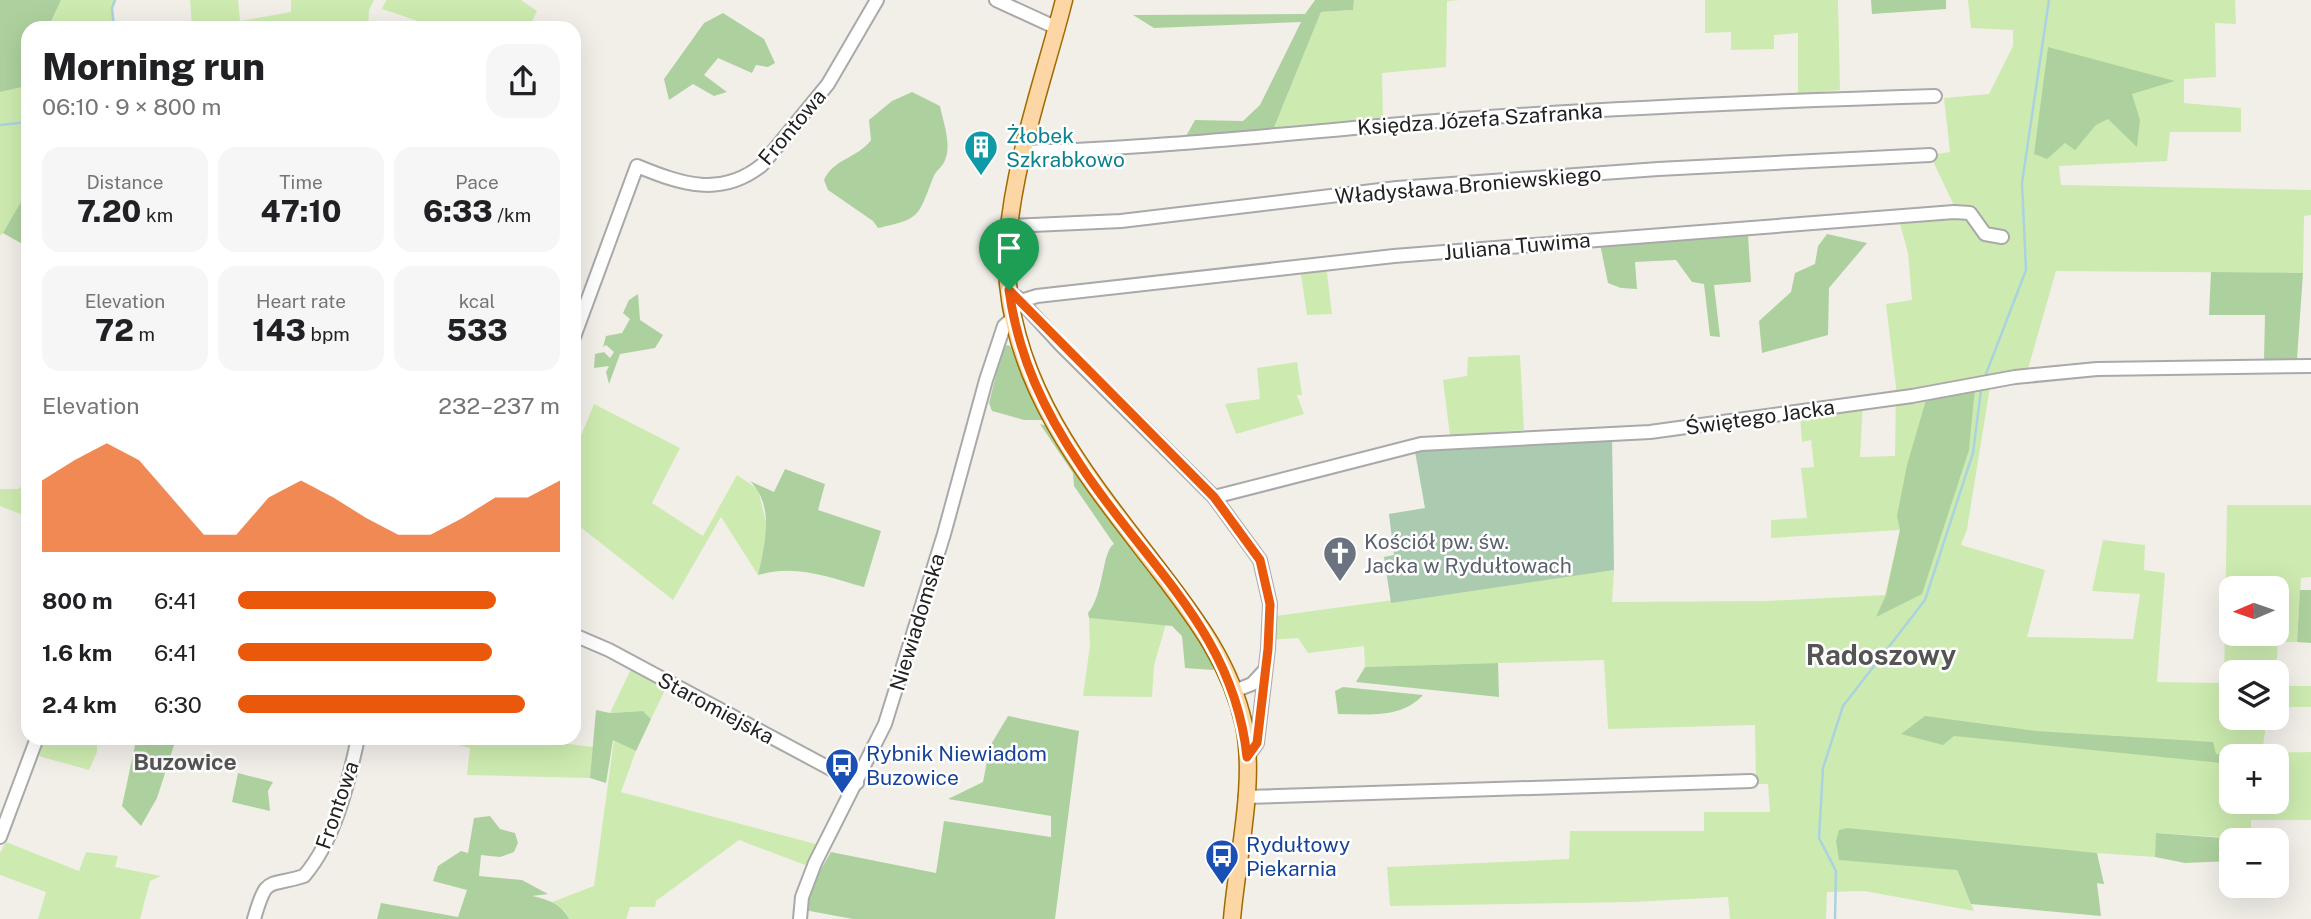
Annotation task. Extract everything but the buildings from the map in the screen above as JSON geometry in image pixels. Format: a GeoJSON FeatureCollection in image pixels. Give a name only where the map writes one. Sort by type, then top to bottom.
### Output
{"type":"FeatureCollection","features":[{"type":"Feature","properties":{"kind":"main road"},"geometry":{"type":"LineString","coordinates":[[1064,0],[1051,26],[1008,226],[1015,296],[1013,318],[1025,363],[1050,417],[1082,468],[1203,627],[1221,658],[1234,691],[1244,726],[1247,757],[1232,919]]}},
{"type":"Feature","properties":{"kind":"street","name":"Frontowa"},"geometry":{"type":"LineString","coordinates":[[581,318],[637,166],[694,186],[725,185],[751,174],[762,165],[828,84],[877,0]]}},
{"type":"Feature","properties":{"kind":"street"},"geometry":{"type":"LineString","coordinates":[[996,0],[1051,26]]}},
{"type":"Feature","properties":{"kind":"street","name":"Księdza Józefa Szafranka"},"geometry":{"type":"LineString","coordinates":[[1025,152],[1138,149],[1274,134],[1576,112],[1935,96]]}},
{"type":"Feature","properties":{"kind":"street","name":"Władysława Broniewskiego"},"geometry":{"type":"LineString","coordinates":[[1008,226],[1121,221],[1397,188],[1658,169],[1930,155]]}},
{"type":"Feature","properties":{"kind":"street","name":"Juliana Tuwima"},"geometry":{"type":"LineString","coordinates":[[1015,296],[1037,296],[1394,256],[1954,212],[1970,212],[1984,234],[2002,237]]}},
{"type":"Feature","properties":{"kind":"street"},"geometry":{"type":"LineString","coordinates":[[1015,296],[1214,497],[1260,560],[1270,604],[1257,743],[1247,757]]}},
{"type":"Feature","properties":{"kind":"street","name":"Niewiadomska"},"geometry":{"type":"LineString","coordinates":[[800,919],[802,897],[815,863],[886,724],[944,534],[990,369],[1004,326],[1013,318]]}},
{"type":"Feature","properties":{"kind":"street","name":"Świętego Jacka"},"geometry":{"type":"LineString","coordinates":[[1214,497],[1421,444],[1650,432],[1912,396],[2003,378],[2074,371],[2311,366]]}},
{"type":"Feature","properties":{"kind":"street","name":"Staromiejska"},"geometry":{"type":"LineString","coordinates":[[581,638],[609,650],[857,783]]}},
{"type":"Feature","properties":{"kind":"street"},"geometry":{"type":"LineString","coordinates":[[1234,691],[1258,681],[1265,671]]}},
{"type":"Feature","properties":{"kind":"street"},"geometry":{"type":"LineString","coordinates":[[0,837],[34,745]]}},
{"type":"Feature","properties":{"kind":"street","name":"Frontowa"},"geometry":{"type":"LineString","coordinates":[[254,919],[266,886],[272,881],[304,876],[318,858],[348,781],[357,745]]}},
{"type":"Feature","properties":{"kind":"street"},"geometry":{"type":"LineString","coordinates":[[1245,797],[1751,781]]}},
{"type":"Feature","properties":{"kind":"green space"},"geometry":{"type":"Polygon","coordinates":[[[0,0],[61,0],[51,21],[21,21],[21,87],[0,92],[0,0]]]}},
{"type":"Feature","properties":{"kind":"green space"},"geometry":{"type":"Polygon","coordinates":[[[61,0],[115,0],[112,8],[113,21],[51,21],[61,0]]]}},
{"type":"Feature","properties":{"kind":"green space"},"geometry":{"type":"Polygon","coordinates":[[[190,0],[238,0],[240,21],[192,21],[190,0]]]}},
{"type":"Feature","properties":{"kind":"green space"},"geometry":{"type":"Polygon","coordinates":[[[291,0],[374,0],[369,10],[368,21],[240,21],[291,12],[291,0]]]}},
{"type":"Feature","properties":{"kind":"green space"},"geometry":{"type":"Polygon","coordinates":[[[386,0],[521,0],[537,11],[532,21],[418,21],[382,9],[386,0]]]}},
{"type":"Feature","properties":{"kind":"green space"},"geometry":{"type":"Polygon","coordinates":[[[1315,0],[1354,0],[1353,10],[1321,12],[1273,130],[1185,138],[1195,120],[1243,121],[1260,105],[1301,22],[1154,28],[1133,15],[1305,14],[1315,0]]]}},
{"type":"Feature","properties":{"kind":"green space"},"geometry":{"type":"Polygon","coordinates":[[[1354,0],[1461,0],[1447,1],[1446,67],[1382,73],[1383,119],[1273,130],[1321,12],[1353,10],[1354,0]]]}},
{"type":"Feature","properties":{"kind":"green space"},"geometry":{"type":"Polygon","coordinates":[[[1705,0],[1838,0],[1840,90],[1798,94],[1798,33],[1774,35],[1774,49],[1731,50],[1731,32],[1705,33],[1705,0]]]}},
{"type":"Feature","properties":{"kind":"green space"},"geometry":{"type":"Polygon","coordinates":[[[1871,0],[1946,0],[1946,9],[1872,14],[1871,0]]]}},
{"type":"Feature","properties":{"kind":"green space"},"geometry":{"type":"Polygon","coordinates":[[[1968,0],[2235,0],[2236,24],[2215,23],[2216,77],[2184,79],[2184,103],[2241,108],[2241,132],[2170,132],[2167,161],[2059,166],[2061,185],[2311,190],[2311,215],[2304,216],[2303,273],[2056,271],[2026,376],[1990,387],[1967,529],[1961,545],[2045,570],[2027,637],[2133,639],[2140,594],[2092,591],[2103,540],[2145,545],[2144,570],[2165,573],[2157,682],[2219,683],[2219,730],[2265,730],[2263,744],[2219,744],[2219,814],[2289,814],[2289,752],[2311,752],[2311,820],[2251,820],[2251,828],[2219,828],[2219,837],[2157,833],[2155,857],[2097,853],[2097,867],[2104,884],[1957,871],[1974,911],[1864,891],[1827,892],[1826,919],[1730,919],[1728,897],[1633,902],[1390,906],[1387,867],[1569,859],[1570,831],[1704,831],[1704,812],[1770,812],[1768,784],[1756,784],[1755,725],[1608,729],[1604,660],[1365,667],[1364,646],[1308,653],[1298,638],[1268,640],[1269,617],[1614,570],[1612,602],[1766,601],[1885,595],[1900,530],[1771,538],[1771,520],[1807,518],[1801,468],[1814,467],[1811,440],[1802,442],[1800,415],[1863,403],[1860,457],[1895,456],[1896,387],[1886,304],[1912,300],[1908,253],[1900,224],[1960,218],[1930,155],[1950,152],[1944,98],[1989,94],[2013,46],[2013,30],[1971,28],[1968,0]]]}},
{"type":"Feature","properties":{"kind":"green space"},"geometry":{"type":"Polygon","coordinates":[[[723,13],[764,39],[775,63],[768,67],[756,65],[752,73],[718,58],[704,75],[727,92],[714,96],[693,84],[669,100],[664,79],[704,23],[723,13]]]}},
{"type":"Feature","properties":{"kind":"green space"},"geometry":{"type":"Polygon","coordinates":[[[2048,47],[2175,81],[2132,94],[2140,120],[2137,147],[2108,119],[2096,125],[2075,150],[2065,143],[2047,159],[2034,154],[2048,47]]]}},
{"type":"Feature","properties":{"kind":"green space"},"geometry":{"type":"Polygon","coordinates":[[[21,87],[21,243],[3,233],[0,236],[0,92],[21,87]]]}},
{"type":"Feature","properties":{"kind":"green space"},"geometry":{"type":"Polygon","coordinates":[[[912,92],[940,106],[947,154],[916,214],[903,222],[878,228],[873,221],[828,190],[824,180],[833,167],[871,140],[869,120],[892,101],[912,92]]]}},
{"type":"Feature","properties":{"kind":"green space"},"geometry":{"type":"Polygon","coordinates":[[[21,202],[21,243],[3,233],[21,202]]]}},
{"type":"Feature","properties":{"kind":"green space"},"geometry":{"type":"Polygon","coordinates":[[[1827,234],[1867,243],[1829,288],[1828,335],[1762,353],[1759,321],[1791,292],[1795,273],[1815,264],[1818,246],[1827,234]]]}},
{"type":"Feature","properties":{"kind":"green space"},"geometry":{"type":"Polygon","coordinates":[[[1748,235],[1751,282],[1714,285],[1720,337],[1710,336],[1704,284],[1692,282],[1676,260],[1635,262],[1637,289],[1621,288],[1608,283],[1600,244],[1748,235]]]}},
{"type":"Feature","properties":{"kind":"green space"},"geometry":{"type":"Polygon","coordinates":[[[1326,265],[1332,314],[1307,315],[1300,268],[1326,265]]]}},
{"type":"Feature","properties":{"kind":"green space"},"geometry":{"type":"Polygon","coordinates":[[[2211,272],[2303,273],[2297,359],[2264,359],[2265,315],[2209,315],[2211,272]]]}},
{"type":"Feature","properties":{"kind":"green space"},"geometry":{"type":"Polygon","coordinates":[[[638,294],[640,320],[663,335],[655,348],[620,354],[609,384],[606,372],[609,366],[594,368],[595,354],[604,352],[610,358],[614,352],[606,345],[603,347],[606,336],[622,333],[630,319],[623,313],[629,300],[638,294]]]}},
{"type":"Feature","properties":{"kind":"green space"},"geometry":{"type":"Polygon","coordinates":[[[1007,345],[1010,346],[1043,420],[1024,420],[992,411],[989,403],[1002,350],[1007,345]]]}},
{"type":"Feature","properties":{"kind":"green space"},"geometry":{"type":"Polygon","coordinates":[[[1520,355],[1524,430],[1450,436],[1443,380],[1467,376],[1468,357],[1520,355]]]}},
{"type":"Feature","properties":{"kind":"green space"},"geometry":{"type":"Polygon","coordinates":[[[1297,362],[1302,395],[1297,395],[1304,414],[1236,434],[1225,404],[1260,399],[1257,368],[1297,362]]]}},
{"type":"Feature","properties":{"kind":"green space"},"geometry":{"type":"Polygon","coordinates":[[[1975,388],[1969,450],[1922,594],[1876,617],[1886,595],[1900,530],[1897,516],[1907,465],[1926,400],[1975,388]]]}},
{"type":"Feature","properties":{"kind":"green space"},"geometry":{"type":"Polygon","coordinates":[[[594,404],[680,448],[652,503],[703,536],[737,475],[758,489],[768,531],[758,575],[721,517],[673,600],[581,528],[581,436],[594,404]]]}},
{"type":"Feature","properties":{"kind":"green space"},"geometry":{"type":"Polygon","coordinates":[[[1040,424],[1047,426],[1188,616],[1217,667],[1213,670],[1185,668],[1182,636],[1172,626],[1089,618],[1088,613],[1097,595],[1107,555],[1114,544],[1074,486],[1073,473],[1040,424]]]}},
{"type":"Feature","properties":{"kind":"green space"},"geometry":{"type":"Polygon","coordinates":[[[1612,434],[1614,570],[1391,603],[1384,557],[1394,555],[1389,514],[1425,508],[1414,446],[1612,434]]]}},
{"type":"Feature","properties":{"kind":"green space"},"geometry":{"type":"Polygon","coordinates":[[[785,469],[825,484],[818,510],[881,531],[864,587],[799,571],[758,575],[765,538],[765,514],[758,491],[750,481],[774,492],[785,469]]]}},
{"type":"Feature","properties":{"kind":"green space"},"geometry":{"type":"Polygon","coordinates":[[[21,487],[21,514],[0,506],[0,489],[21,487]]]}},
{"type":"Feature","properties":{"kind":"green space"},"geometry":{"type":"Polygon","coordinates":[[[2227,505],[2311,505],[2311,577],[2301,578],[2297,642],[2289,642],[2289,576],[2226,576],[2227,505]]]}},
{"type":"Feature","properties":{"kind":"green space"},"geometry":{"type":"Polygon","coordinates":[[[2300,590],[2311,590],[2311,643],[2297,642],[2300,590]]]}},
{"type":"Feature","properties":{"kind":"green space"},"geometry":{"type":"Polygon","coordinates":[[[1089,618],[1166,624],[1154,665],[1152,697],[1083,696],[1090,645],[1089,618]]]}},
{"type":"Feature","properties":{"kind":"green space"},"geometry":{"type":"Polygon","coordinates":[[[2225,646],[2278,646],[2277,660],[2224,660],[2225,646]]]}},
{"type":"Feature","properties":{"kind":"green space"},"geometry":{"type":"Polygon","coordinates":[[[1498,663],[1499,697],[1356,682],[1365,667],[1498,663]]]}},
{"type":"Feature","properties":{"kind":"green space"},"geometry":{"type":"Polygon","coordinates":[[[632,667],[666,688],[651,719],[643,711],[610,713],[632,667]]]}},
{"type":"Feature","properties":{"kind":"green space"},"geometry":{"type":"Polygon","coordinates":[[[2289,686],[2311,686],[2311,707],[2289,707],[2289,686]]]}},
{"type":"Feature","properties":{"kind":"green space"},"geometry":{"type":"Polygon","coordinates":[[[1343,687],[1423,695],[1414,703],[1395,712],[1338,714],[1335,691],[1343,687]]]}},
{"type":"Feature","properties":{"kind":"green space"},"geometry":{"type":"Polygon","coordinates":[[[596,710],[610,713],[643,711],[651,719],[636,751],[613,740],[606,783],[590,778],[596,710]]]}},
{"type":"Feature","properties":{"kind":"green space"},"geometry":{"type":"Polygon","coordinates":[[[1008,716],[1079,731],[1055,919],[853,919],[804,910],[808,891],[831,852],[936,873],[944,821],[1051,837],[1051,816],[948,799],[983,782],[990,746],[1008,716]]]}},
{"type":"Feature","properties":{"kind":"green space"},"geometry":{"type":"Polygon","coordinates":[[[1925,716],[2036,731],[2213,742],[2216,754],[2219,754],[2219,763],[1954,736],[1943,745],[1901,734],[1925,716]]]}},
{"type":"Feature","properties":{"kind":"green space"},"geometry":{"type":"Polygon","coordinates":[[[614,740],[636,751],[621,792],[819,845],[808,866],[739,840],[656,901],[655,907],[630,907],[626,919],[569,919],[565,911],[552,902],[594,886],[614,740]]]}},
{"type":"Feature","properties":{"kind":"green space"},"geometry":{"type":"Polygon","coordinates":[[[41,745],[97,745],[97,752],[89,770],[38,754],[41,745]]]}},
{"type":"Feature","properties":{"kind":"green space"},"geometry":{"type":"Polygon","coordinates":[[[135,745],[174,745],[157,798],[141,826],[122,806],[135,745]]]}},
{"type":"Feature","properties":{"kind":"green space"},"geometry":{"type":"Polygon","coordinates":[[[458,745],[593,747],[590,778],[467,775],[470,748],[458,745]]]}},
{"type":"Feature","properties":{"kind":"green space"},"geometry":{"type":"Polygon","coordinates":[[[238,773],[273,782],[268,791],[270,811],[232,802],[238,773]]]}},
{"type":"Feature","properties":{"kind":"green space"},"geometry":{"type":"Polygon","coordinates":[[[490,816],[500,829],[515,833],[518,843],[514,852],[500,857],[481,855],[479,876],[522,880],[548,894],[532,896],[554,903],[569,919],[377,919],[381,903],[458,917],[467,890],[433,881],[438,866],[461,851],[468,853],[474,818],[490,816]]]}},
{"type":"Feature","properties":{"kind":"green space"},"geometry":{"type":"Polygon","coordinates":[[[1847,828],[2097,853],[2104,884],[2097,883],[2101,916],[1971,904],[1957,870],[1839,860],[1836,841],[1839,830],[1847,828]]]}},
{"type":"Feature","properties":{"kind":"green space"},"geometry":{"type":"Polygon","coordinates":[[[2156,833],[2219,838],[2219,862],[2185,863],[2155,857],[2156,833]]]}},
{"type":"Feature","properties":{"kind":"green space"},"geometry":{"type":"Polygon","coordinates":[[[6,842],[79,871],[86,852],[118,856],[115,867],[161,876],[150,881],[140,919],[38,919],[46,892],[0,875],[0,853],[6,842]]]}},
{"type":"Feature","properties":{"kind":"waterway"},"geometry":{"type":"LineString","coordinates":[[113,21],[112,8],[115,0]]}},
{"type":"Feature","properties":{"kind":"waterway"},"geometry":{"type":"LineString","coordinates":[[1986,374],[2026,270],[2022,183],[2049,0]]}},
{"type":"Feature","properties":{"kind":"waterway"},"geometry":{"type":"LineString","coordinates":[[0,125],[21,123]]}},
{"type":"Feature","properties":{"kind":"waterway"},"geometry":{"type":"LineString","coordinates":[[1835,919],[1836,871],[1819,838],[1823,768],[1843,706],[1925,600],[1973,453],[1981,390]]}},
{"type":"Feature","properties":{"kind":"place","name":"Żłobek Szkrabkowo"},"geometry":{"type":"Point","coordinates":[981,177]}},
{"type":"Feature","properties":{"kind":"place","name":"Kościół pw. św. Jacka w Rydułtowach"},"geometry":{"type":"Point","coordinates":[1340,583]}},
{"type":"Feature","properties":{"kind":"place","name":"Rybnik Niewiadom Buzowice"},"geometry":{"type":"Point","coordinates":[842,795]}},
{"type":"Feature","properties":{"kind":"place","name":"Rydułtowy Piekarnia"},"geometry":{"type":"Point","coordinates":[1222,886]}},
{"type":"Feature","properties":{"kind":"district","name":"Radoszowy"},"geometry":{"type":"Point","coordinates":[1881,654]}},
{"type":"Feature","properties":{"kind":"district","name":"Buzowice"},"geometry":{"type":"Point","coordinates":[185,761]}},
{"type":"Feature","properties":{"kind":"route"},"geometry":{"type":"LineString","coordinates":[[1009,290],[1214,497],[1260,560],[1270,604],[1268,649],[1257,743],[1247,757],[1244,726],[1221,658],[1203,627],[1082,468],[1044,407],[1025,363],[1009,290]]}}]}
